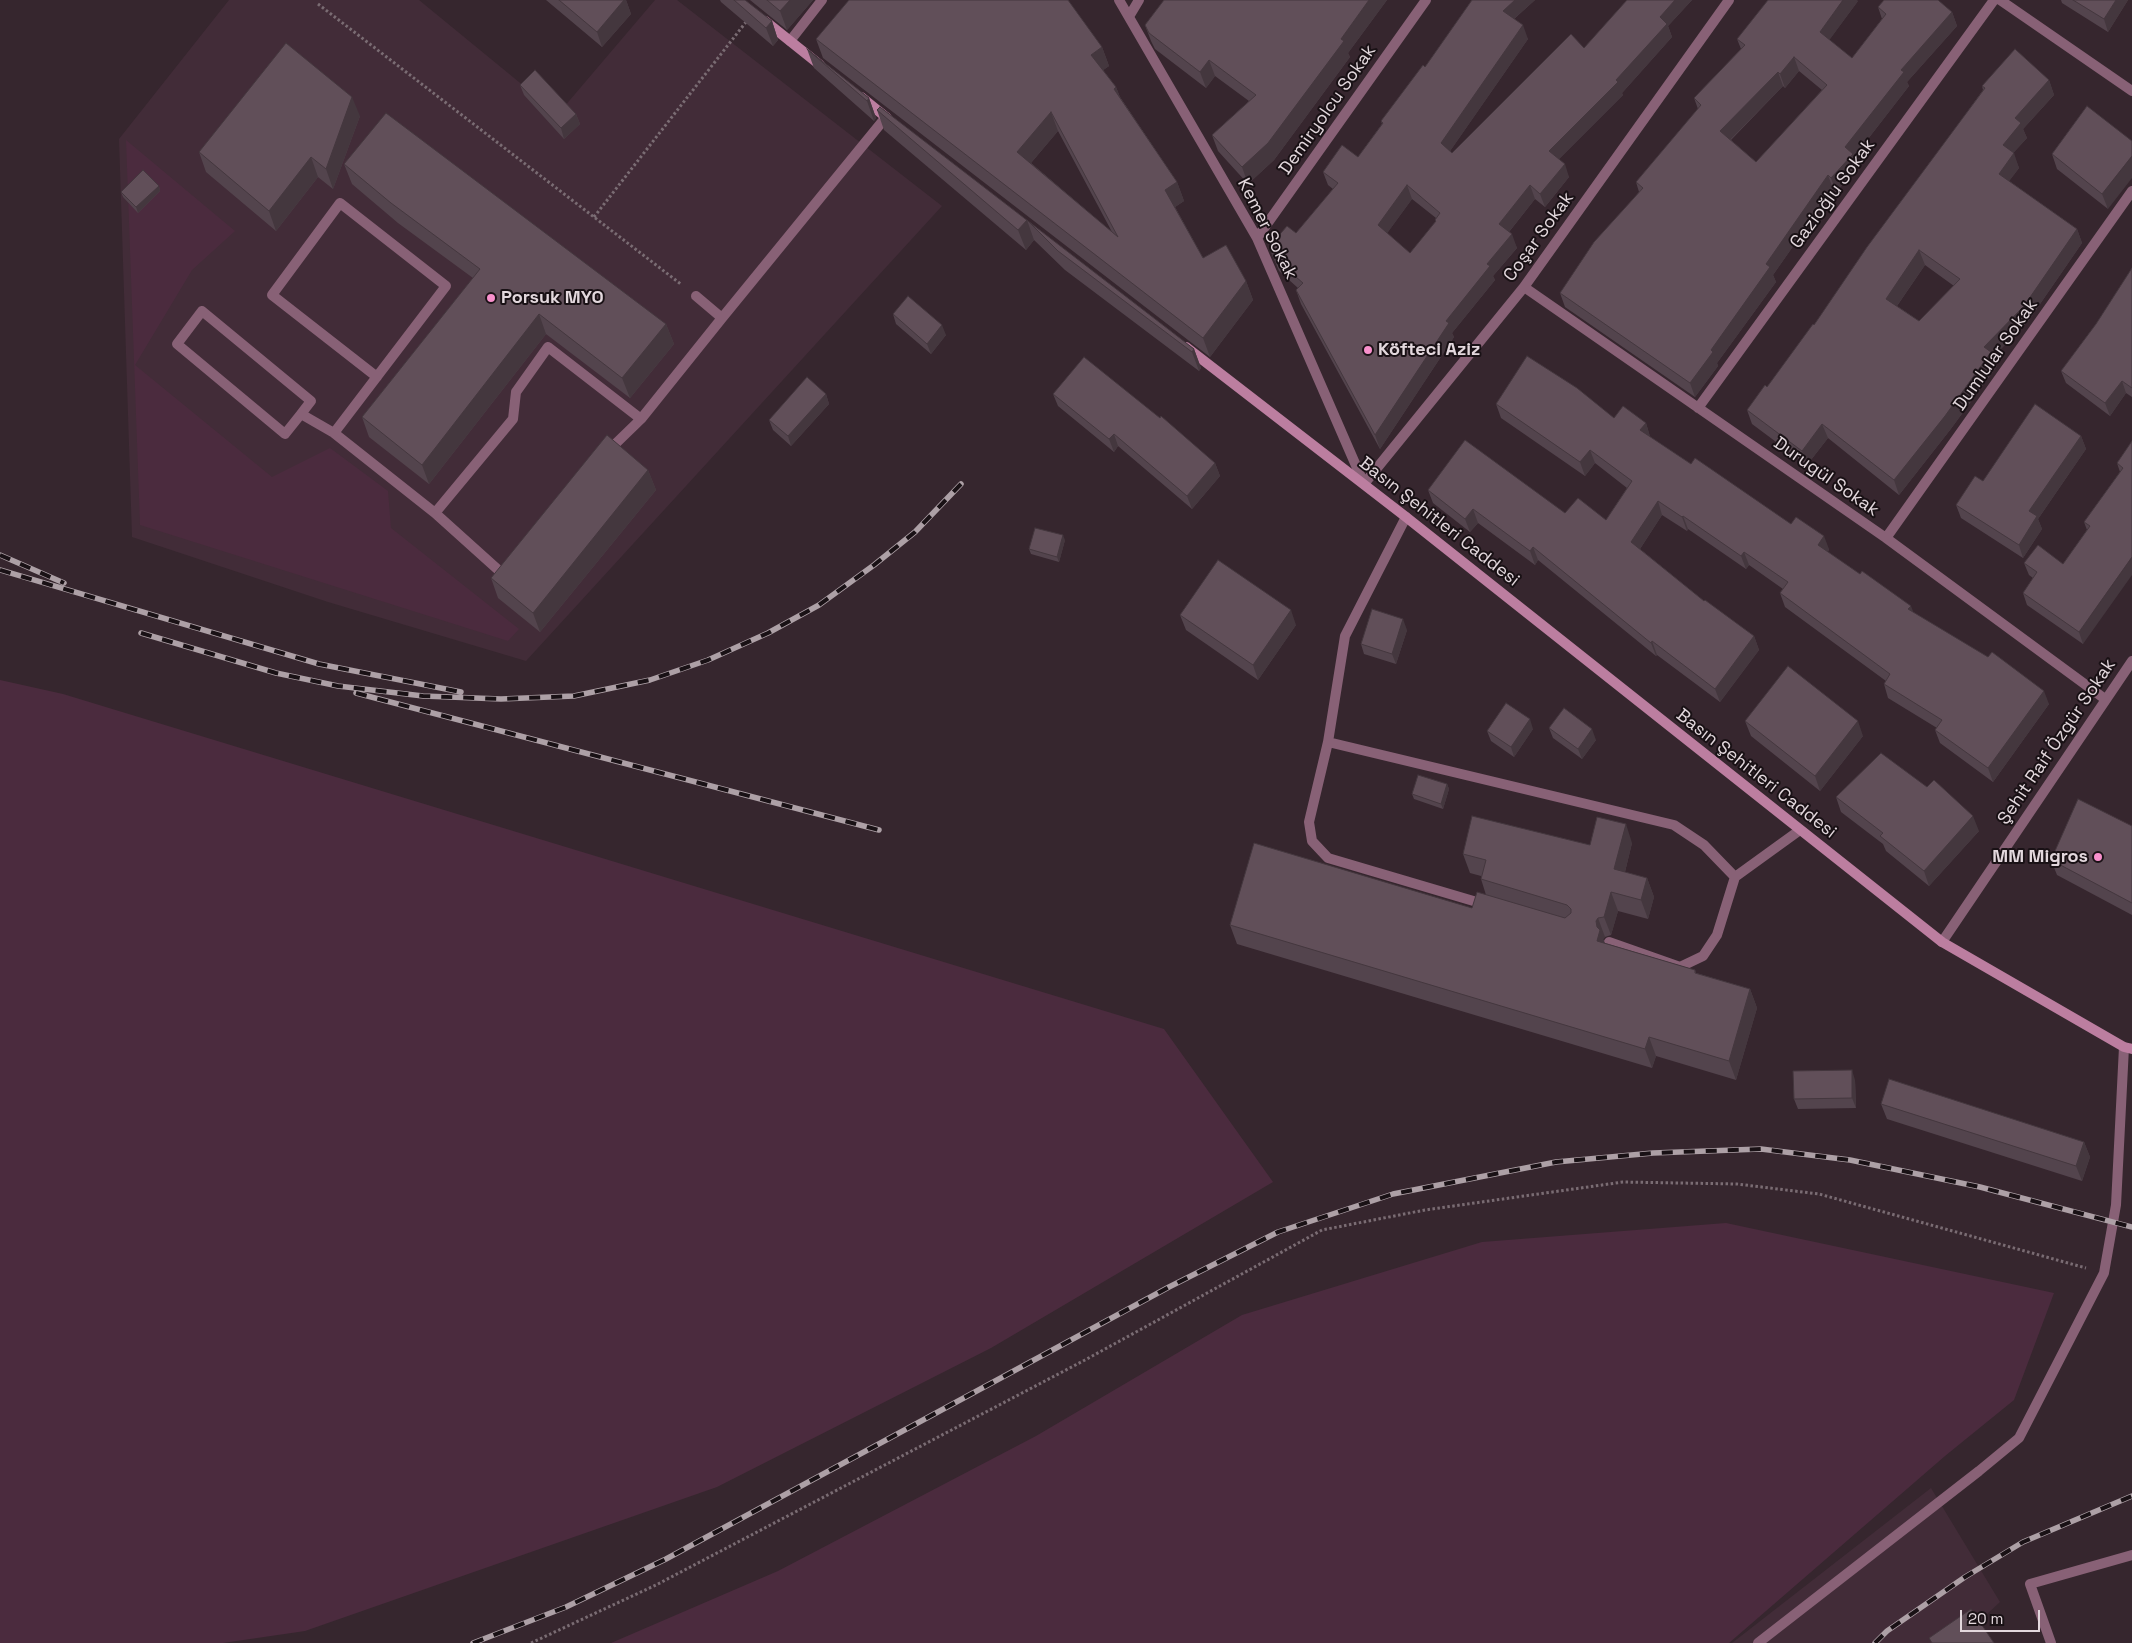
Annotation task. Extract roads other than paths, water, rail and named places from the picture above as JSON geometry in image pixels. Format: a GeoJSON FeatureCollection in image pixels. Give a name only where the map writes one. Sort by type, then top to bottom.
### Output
{"type":"FeatureCollection","features":[{"type":"Feature","properties":{"kind":"main road"},"geometry":{"type":"LineString","coordinates":[[754,12],[827,71]]}},
{"type":"Feature","properties":{"kind":"main road"},"geometry":{"type":"LineString","coordinates":[[850,88],[890,120]]}},
{"type":"Feature","properties":{"kind":"main road","name":"Basın Şehitleri Caddesi"},"geometry":{"type":"LineString","coordinates":[[1176,340],[1406,517],[1942,942],[2128,1048]]}},
{"type":"Feature","properties":{"kind":"street"},"geometry":{"type":"LineString","coordinates":[[790,41],[822,0]]}},
{"type":"Feature","properties":{"kind":"street","name":"Kemer Sokak"},"geometry":{"type":"LineString","coordinates":[[1120,0],[1257,238],[1364,484]]}},
{"type":"Feature","properties":{"kind":"street"},"geometry":{"type":"LineString","coordinates":[[1130,15],[1139,0]]}},
{"type":"Feature","properties":{"kind":"street","name":"Demiryolcu Sokak"},"geometry":{"type":"LineString","coordinates":[[1257,238],[1426,0]]}},
{"type":"Feature","properties":{"kind":"street","name":"Coşar Sokak"},"geometry":{"type":"LineString","coordinates":[[1364,484],[1524,287],[1728,0]]}},
{"type":"Feature","properties":{"kind":"street","name":"Gazioğlu Sokak"},"geometry":{"type":"LineString","coordinates":[[1698,408],[1994,0]]}},
{"type":"Feature","properties":{"kind":"street"},"geometry":{"type":"LineString","coordinates":[[2000,0],[2132,90]]}},
{"type":"Feature","properties":{"kind":"street"},"geometry":{"type":"LineString","coordinates":[[599,460],[641,418],[722,318],[890,120]]}},
{"type":"Feature","properties":{"kind":"street","name":"Dumlular Sokak"},"geometry":{"type":"LineString","coordinates":[[1886,538],[2132,192]]}},
{"type":"Feature","properties":{"kind":"street"},"geometry":{"type":"LineString","coordinates":[[334,433],[446,286],[340,203],[272,296],[376,377]]}},
{"type":"Feature","properties":{"kind":"street","name":"Durugül Sokak"},"geometry":{"type":"LineString","coordinates":[[1524,287],[1886,538],[2105,699]]}},
{"type":"Feature","properties":{"kind":"street"},"geometry":{"type":"LineString","coordinates":[[696,296],[722,318]]}},
{"type":"Feature","properties":{"kind":"street"},"geometry":{"type":"LineString","coordinates":[[202,311],[311,401],[301,414],[285,434],[177,344],[202,311]]}},
{"type":"Feature","properties":{"kind":"street"},"geometry":{"type":"LineString","coordinates":[[435,514],[513,419],[516,392],[548,347],[641,418]]}},
{"type":"Feature","properties":{"kind":"street"},"geometry":{"type":"LineString","coordinates":[[301,414],[334,433],[435,514],[504,576],[516,562]]}},
{"type":"Feature","properties":{"kind":"street"},"geometry":{"type":"LineString","coordinates":[[1406,517],[1345,636],[1328,742],[1309,822],[1312,841],[1328,858],[1496,908]]}},
{"type":"Feature","properties":{"kind":"street","name":"Şehit Raif Özgür Sokak"},"geometry":{"type":"LineString","coordinates":[[1942,942],[2132,660]]}},
{"type":"Feature","properties":{"kind":"street"},"geometry":{"type":"LineString","coordinates":[[1328,742],[1674,825],[1704,845],[1735,877]]}},
{"type":"Feature","properties":{"kind":"street"},"geometry":{"type":"LineString","coordinates":[[1609,942],[1680,967],[1703,956],[1717,935],[1735,877],[1800,830]]}},
{"type":"Feature","properties":{"kind":"street"},"geometry":{"type":"LineString","coordinates":[[1758,1643],[1972,1477],[2019,1438],[2104,1272],[2116,1205],[2128,1048]]}},
{"type":"Feature","properties":{"kind":"street"},"geometry":{"type":"LineString","coordinates":[[2052,1643],[2030,1584],[2132,1555]]}},
{"type":"Feature","properties":{"kind":"railway"},"geometry":{"type":"LineString","coordinates":[[141,633],[276,673],[338,686],[423,696],[501,699],[574,696],[650,680],[708,660],[768,633],[819,605],[874,565],[915,532],[961,484]]}},
{"type":"Feature","properties":{"kind":"railway"},"geometry":{"type":"LineString","coordinates":[[0,555],[64,583]]}},
{"type":"Feature","properties":{"kind":"railway"},"geometry":{"type":"LineString","coordinates":[[0,570],[319,664],[461,692]]}},
{"type":"Feature","properties":{"kind":"railway"},"geometry":{"type":"LineString","coordinates":[[356,693],[879,830]]}},
{"type":"Feature","properties":{"kind":"railway"},"geometry":{"type":"LineString","coordinates":[[473,1643],[566,1607],[666,1559],[1169,1287],[1278,1232],[1393,1194],[1556,1162],[1653,1153],[1761,1149],[1850,1160],[1980,1187],[2132,1227]]}},
{"type":"Feature","properties":{"kind":"railway"},"geometry":{"type":"LineString","coordinates":[[1875,1643],[1887,1631],[1965,1577],[2023,1542],[2132,1496]]}},
{"type":"Feature","properties":{"kind":"place","name":"Porsuk MYO"},"geometry":{"type":"Point","coordinates":[491,298]}},
{"type":"Feature","properties":{"kind":"place","name":"Köfteci Aziz"},"geometry":{"type":"Point","coordinates":[1368,350]}},
{"type":"Feature","properties":{"kind":"place","name":"MM Migros"},"geometry":{"type":"Point","coordinates":[2098,857]}}]}
